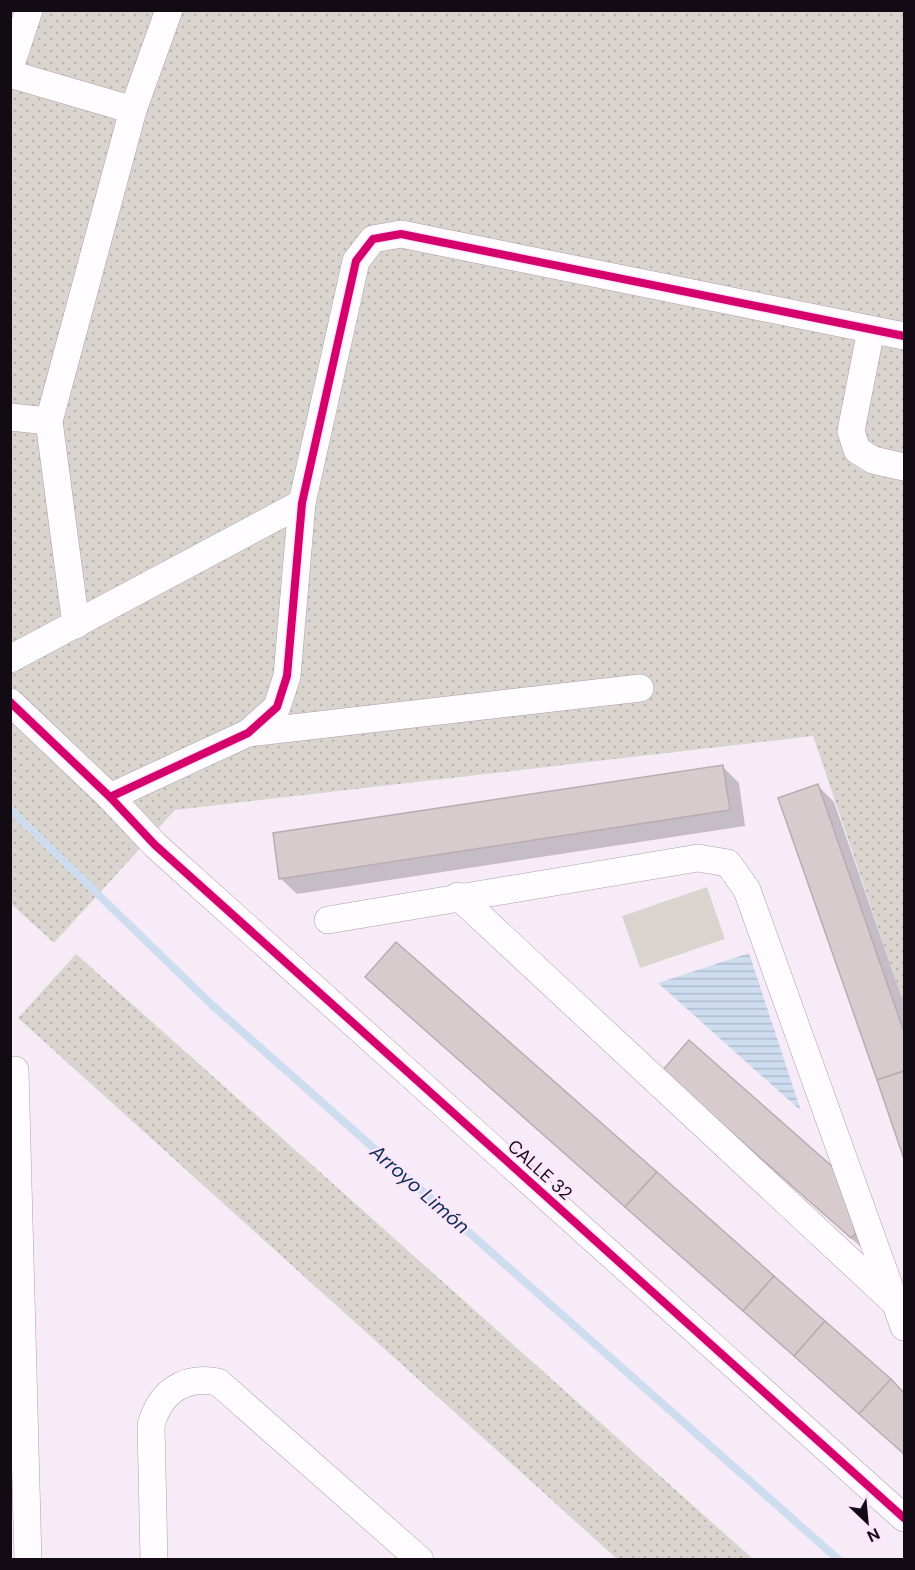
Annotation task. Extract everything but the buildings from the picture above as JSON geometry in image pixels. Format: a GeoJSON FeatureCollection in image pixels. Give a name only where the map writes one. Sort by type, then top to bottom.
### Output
{"type":"FeatureCollection","features":[{"type":"Feature","properties":{"kind":"street"},"geometry":{"type":"LineString","coordinates":[[10,68],[28,10]]}},
{"type":"Feature","properties":{"kind":"street"},"geometry":{"type":"LineString","coordinates":[[76,625],[49,421],[133,110],[169,10]]}},
{"type":"Feature","properties":{"kind":"street"},"geometry":{"type":"LineString","coordinates":[[10,74],[133,110]]}},
{"type":"Feature","properties":{"kind":"street"},"geometry":{"type":"LineString","coordinates":[[110,797],[248,733],[277,707],[287,676],[302,503],[356,261],[373,239],[401,234],[904,336]]}},
{"type":"Feature","properties":{"kind":"street"},"geometry":{"type":"LineString","coordinates":[[872,330],[851,431],[857,450],[873,460],[904,466]]}},
{"type":"Feature","properties":{"kind":"street"},"geometry":{"type":"LineString","coordinates":[[10,417],[49,421]]}},
{"type":"Feature","properties":{"kind":"street"},"geometry":{"type":"LineString","coordinates":[[10,659],[302,503]]}},
{"type":"Feature","properties":{"kind":"street"},"geometry":{"type":"LineString","coordinates":[[248,733],[640,688]]}},
{"type":"Feature","properties":{"kind":"street","name":"CALLE 32"},"geometry":{"type":"LineString","coordinates":[[10,702],[110,797],[155,845],[904,1518]]}},
{"type":"Feature","properties":{"kind":"street"},"geometry":{"type":"LineString","coordinates":[[328,920],[458,896],[698,858],[728,863],[747,890],[900,1315]]}},
{"type":"Feature","properties":{"kind":"street"},"geometry":{"type":"LineString","coordinates":[[458,896],[900,1315]]}},
{"type":"Feature","properties":{"kind":"street"},"geometry":{"type":"LineString","coordinates":[[15,1070],[28,1560]]}},
{"type":"Feature","properties":{"kind":"street"},"geometry":{"type":"LineString","coordinates":[[154,1560],[151,1425],[156,1408],[167,1393],[177,1386],[198,1380],[218,1382],[420,1560]]}},
{"type":"Feature","properties":{"kind":"shaded area"},"geometry":{"type":"Polygon","coordinates":[[[11,11],[904,11],[904,1004],[813,736],[175,810],[54,943],[11,904],[11,11]]]}},
{"type":"Feature","properties":{"kind":"shaded area"},"geometry":{"type":"Polygon","coordinates":[[[707,887],[725,939],[640,968],[622,916],[707,887]]]}},
{"type":"Feature","properties":{"kind":"shaded area"},"geometry":{"type":"Polygon","coordinates":[[[76,954],[753,1559],[617,1559],[18,1018],[76,954]]]}},
{"type":"Feature","properties":{"kind":"water"},"geometry":{"type":"Polygon","coordinates":[[[749,953],[801,1111],[658,983],[749,953]]]}},
{"type":"Feature","properties":{"kind":"waterway","name":"Arroyo Limón"},"geometry":{"type":"LineString","coordinates":[[10,809],[212,1005],[839,1560]]}},
{"type":"Feature","properties":{"kind":"cycle path"},"geometry":{"type":"LineString","coordinates":[[110,797],[248,733],[277,707],[287,676],[302,503],[356,261],[373,239],[401,234],[904,336]]}},
{"type":"Feature","properties":{"kind":"cycle path"},"geometry":{"type":"LineString","coordinates":[[10,702],[110,797],[155,845],[904,1518]]}}]}
